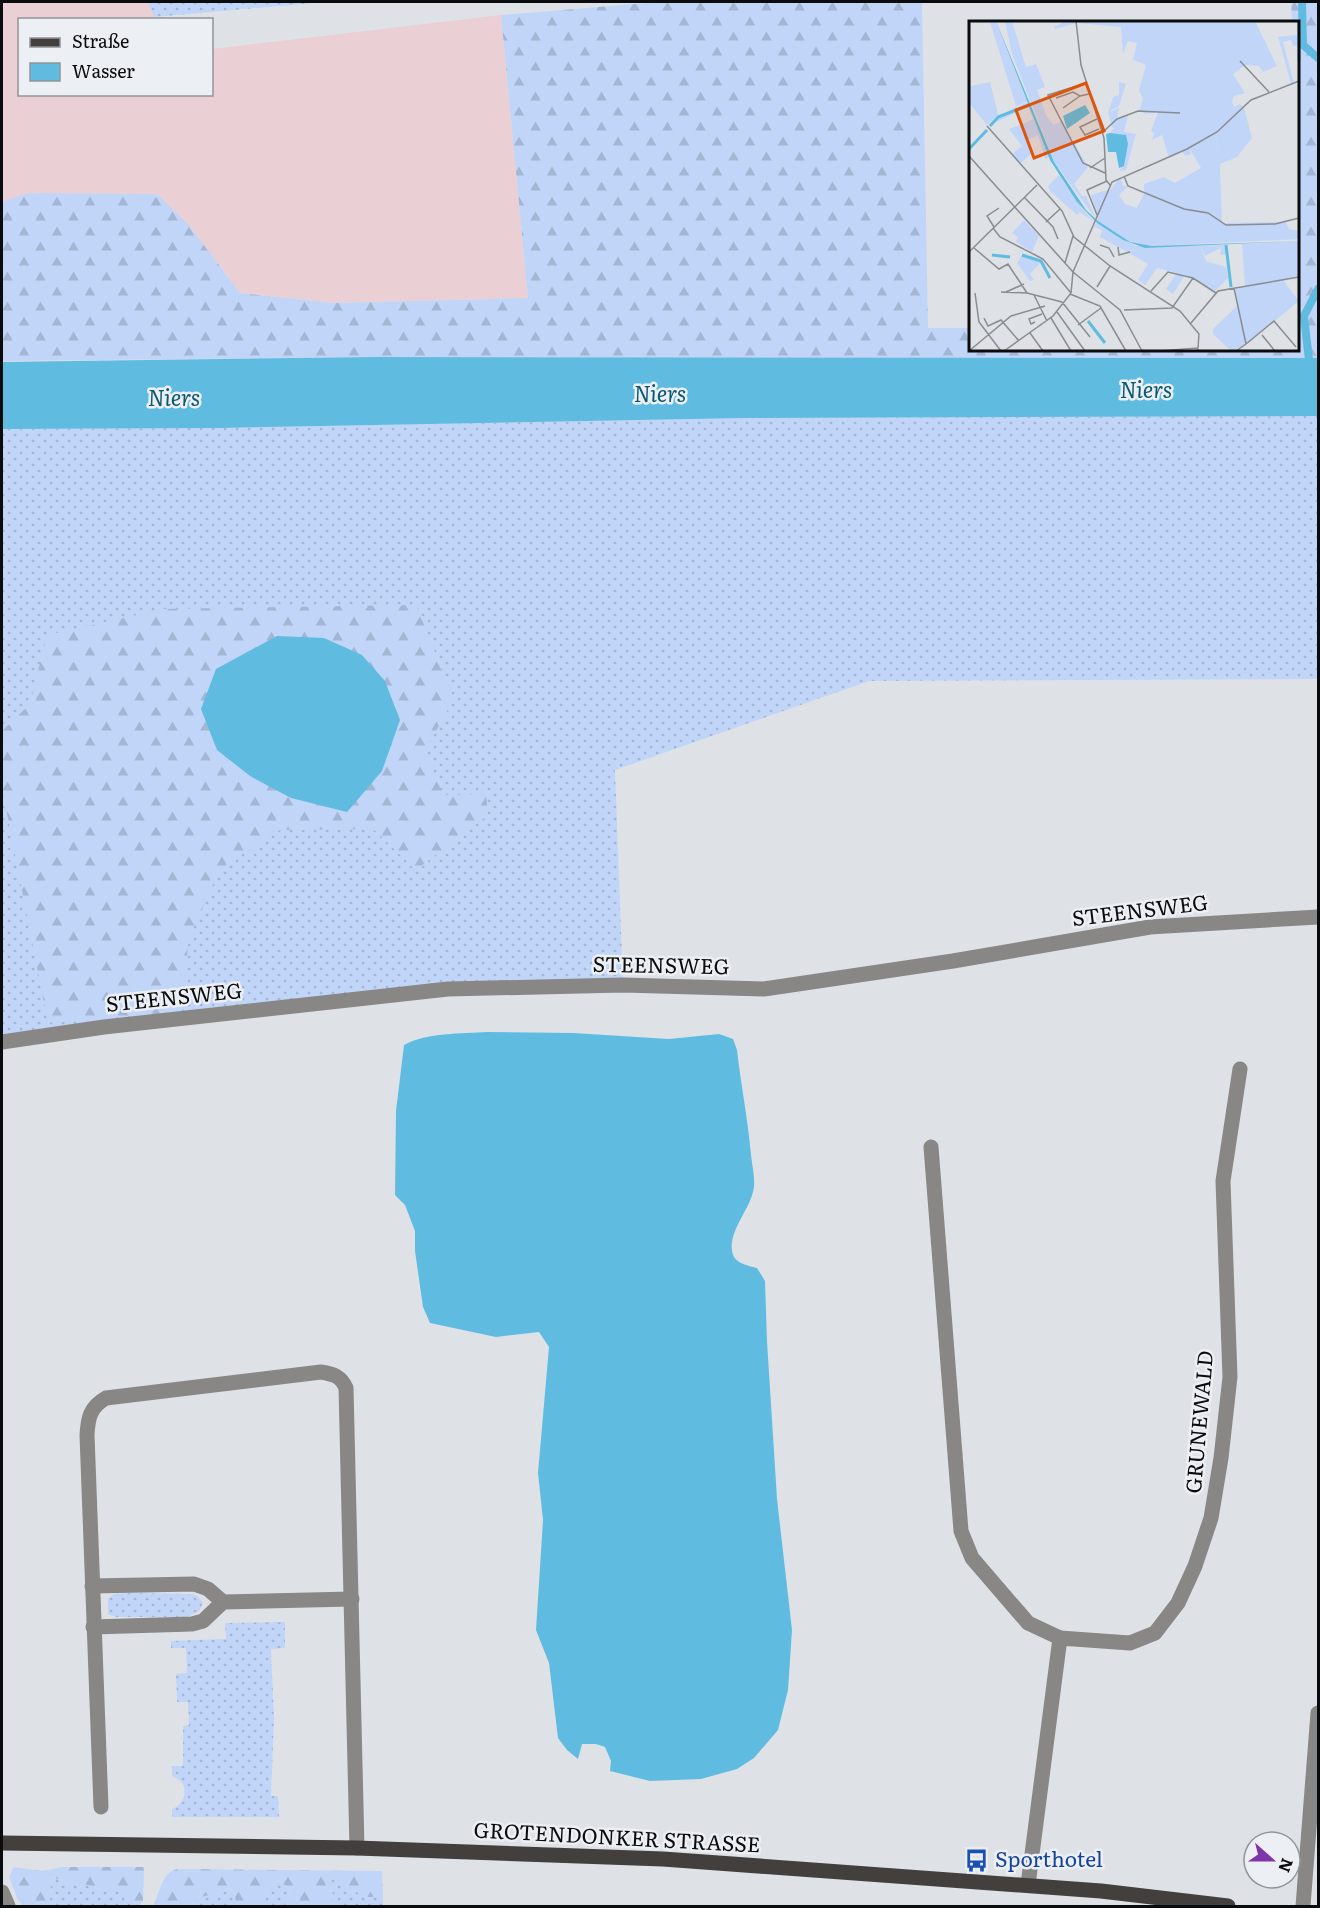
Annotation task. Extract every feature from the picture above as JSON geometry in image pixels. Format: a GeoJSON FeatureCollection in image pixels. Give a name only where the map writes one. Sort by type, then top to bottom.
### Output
{"type":"FeatureCollection","features":[{"type":"Feature","properties":{"kind":"main road","name":"GROTENDONKER STRASSE"},"geometry":{"type":"LineString","coordinates":[[2,1843],[357,1848],[663,1859],[1101,1891],[1228,1906]]}},
{"type":"Feature","properties":{"kind":"street","name":"STEENSWEG"},"geometry":{"type":"LineString","coordinates":[[2,1042],[104,1027],[448,989],[623,985],[764,988],[953,961],[1150,927],[1318,917]]}},
{"type":"Feature","properties":{"kind":"street","name":"GRUNEWALD"},"geometry":{"type":"LineString","coordinates":[[931,1147],[961,1532],[972,1558],[1029,1623],[1060,1638],[1130,1643],[1155,1633],[1178,1603],[1211,1518],[1221,1458],[1230,1377],[1223,1181],[1240,1069]]}},
{"type":"Feature","properties":{"kind":"street"},"geometry":{"type":"LineString","coordinates":[[101,1807],[87,1435],[91,1410],[106,1398],[321,1372],[343,1380],[346,1388],[357,1848]]}},
{"type":"Feature","properties":{"kind":"street"},"geometry":{"type":"LineString","coordinates":[[92,1586],[194,1584],[208,1589],[223,1602]]}},
{"type":"Feature","properties":{"kind":"street"},"geometry":{"type":"LineString","coordinates":[[93,1627],[192,1624],[203,1621],[223,1602],[352,1599]]}},
{"type":"Feature","properties":{"kind":"street"},"geometry":{"type":"LineString","coordinates":[[1028,1885],[1060,1638]]}},
{"type":"Feature","properties":{"kind":"street"},"geometry":{"type":"LineString","coordinates":[[1303,1906],[1318,1713]]}},
{"type":"Feature","properties":{"kind":"street"},"geometry":{"type":"LineString","coordinates":[[2,1892],[8,1906]]}},
{"type":"Feature","properties":{"kind":"shaded area"},"geometry":{"type":"Polygon","coordinates":[[[2,2],[148,2],[156,18],[18,18],[18,96],[213,96],[213,49],[501,15],[528,298],[333,303],[240,293],[188,224],[2,202],[2,2]]]}},
{"type":"Feature","properties":{"kind":"green space"},"geometry":{"type":"Polygon","coordinates":[[[148,2],[325,2],[154,17],[148,2]]]}},
{"type":"Feature","properties":{"kind":"green space"},"geometry":{"type":"Polygon","coordinates":[[[658,2],[922,2],[928,328],[969,328],[969,351],[1299,351],[1299,21],[1292,21],[1291,2],[1318,2],[1318,358],[375,357],[2,361],[2,202],[28,193],[157,194],[188,224],[240,293],[333,303],[528,298],[501,15],[658,2]]]}},
{"type":"Feature","properties":{"kind":"green space"},"geometry":{"type":"Polygon","coordinates":[[[1318,416],[1318,679],[869,681],[615,770],[623,985],[448,989],[2,1042],[2,429],[221,428],[745,418],[1318,416]]]}},
{"type":"Feature","properties":{"kind":"green space"},"geometry":{"type":"Polygon","coordinates":[[[416,605],[454,699],[425,750],[443,795],[486,794],[488,815],[416,870],[373,829],[280,830],[220,869],[189,937],[181,1012],[48,1023],[2,788],[2,731],[30,704],[47,635],[164,609],[416,605]]]}},
{"type":"Feature","properties":{"kind":"green space"},"geometry":{"type":"Polygon","coordinates":[[[114,1594],[192,1594],[198,1596],[203,1603],[199,1611],[187,1617],[116,1617],[108,1614],[108,1599],[114,1594]]]}},
{"type":"Feature","properties":{"kind":"green space"},"geometry":{"type":"Polygon","coordinates":[[[285,1622],[285,1648],[271,1649],[274,1719],[271,1796],[278,1796],[279,1817],[172,1817],[172,1809],[182,1801],[185,1791],[182,1782],[172,1776],[172,1766],[183,1766],[183,1726],[189,1725],[188,1702],[177,1702],[176,1674],[187,1673],[186,1648],[171,1648],[171,1641],[226,1639],[225,1623],[285,1622]]]}},
{"type":"Feature","properties":{"kind":"green space"},"geometry":{"type":"Polygon","coordinates":[[[14,1867],[42,1871],[63,1867],[144,1867],[143,1901],[139,1906],[131,1905],[118,1890],[103,1890],[52,1877],[50,1880],[51,1896],[46,1906],[23,1906],[18,1900],[9,1877],[14,1867]]]}},
{"type":"Feature","properties":{"kind":"green space"},"geometry":{"type":"Polygon","coordinates":[[[177,1869],[382,1871],[383,1894],[364,1896],[340,1881],[330,1878],[326,1885],[332,1890],[334,1906],[285,1906],[290,1893],[286,1886],[277,1880],[264,1895],[265,1906],[236,1906],[235,1896],[230,1890],[197,1898],[191,1906],[153,1906],[164,1879],[177,1869]]]}},
{"type":"Feature","properties":{"kind":"green space"},"geometry":{"type":"Polygon","coordinates":[[[51,1877],[103,1890],[118,1890],[131,1905],[137,1906],[46,1906],[51,1896],[51,1877]]]}},
{"type":"Feature","properties":{"kind":"green space"},"geometry":{"type":"Polygon","coordinates":[[[330,1878],[338,1879],[368,1897],[383,1894],[383,1906],[334,1906],[332,1890],[326,1885],[330,1878]]]}},
{"type":"Feature","properties":{"kind":"green space"},"geometry":{"type":"Polygon","coordinates":[[[277,1880],[286,1886],[290,1893],[285,1906],[265,1906],[263,1895],[277,1880]]]}},
{"type":"Feature","properties":{"kind":"green space"},"geometry":{"type":"Polygon","coordinates":[[[230,1890],[235,1896],[236,1906],[191,1906],[197,1898],[230,1890]]]}},
{"type":"Feature","properties":{"kind":"water","name":"Niers"},"geometry":{"type":"Polygon","coordinates":[[[375,357],[1318,358],[1318,416],[745,418],[221,428],[2,429],[2,362],[375,357]]]}},
{"type":"Feature","properties":{"kind":"water"},"geometry":{"type":"Polygon","coordinates":[[[277,636],[324,638],[362,655],[385,681],[400,720],[382,771],[347,812],[291,798],[250,776],[217,750],[201,709],[216,669],[277,636]]]}},
{"type":"Feature","properties":{"kind":"water"},"geometry":{"type":"Polygon","coordinates":[[[488,1032],[573,1033],[669,1039],[719,1034],[733,1039],[737,1050],[754,1187],[734,1235],[732,1251],[735,1259],[757,1268],[765,1281],[777,1499],[792,1630],[788,1690],[778,1730],[754,1758],[737,1769],[701,1779],[650,1781],[610,1771],[611,1761],[605,1747],[596,1744],[582,1744],[578,1759],[558,1738],[549,1663],[536,1630],[543,1520],[538,1473],[549,1347],[539,1332],[496,1337],[430,1323],[423,1307],[415,1251],[415,1231],[405,1205],[395,1195],[396,1111],[404,1045],[434,1036],[488,1032]]]}},
{"type":"Feature","properties":{"kind":"waterway"},"geometry":{"type":"LineString","coordinates":[[1302,2],[1303,45],[1318,58]]}},
{"type":"Feature","properties":{"kind":"waterway"},"geometry":{"type":"LineString","coordinates":[[1310,369],[1304,316],[1318,289]]}},
{"type":"Feature","properties":{"kind":"place","name":"Sporthotel"},"geometry":{"type":"Point","coordinates":[977,1860]}}]}
